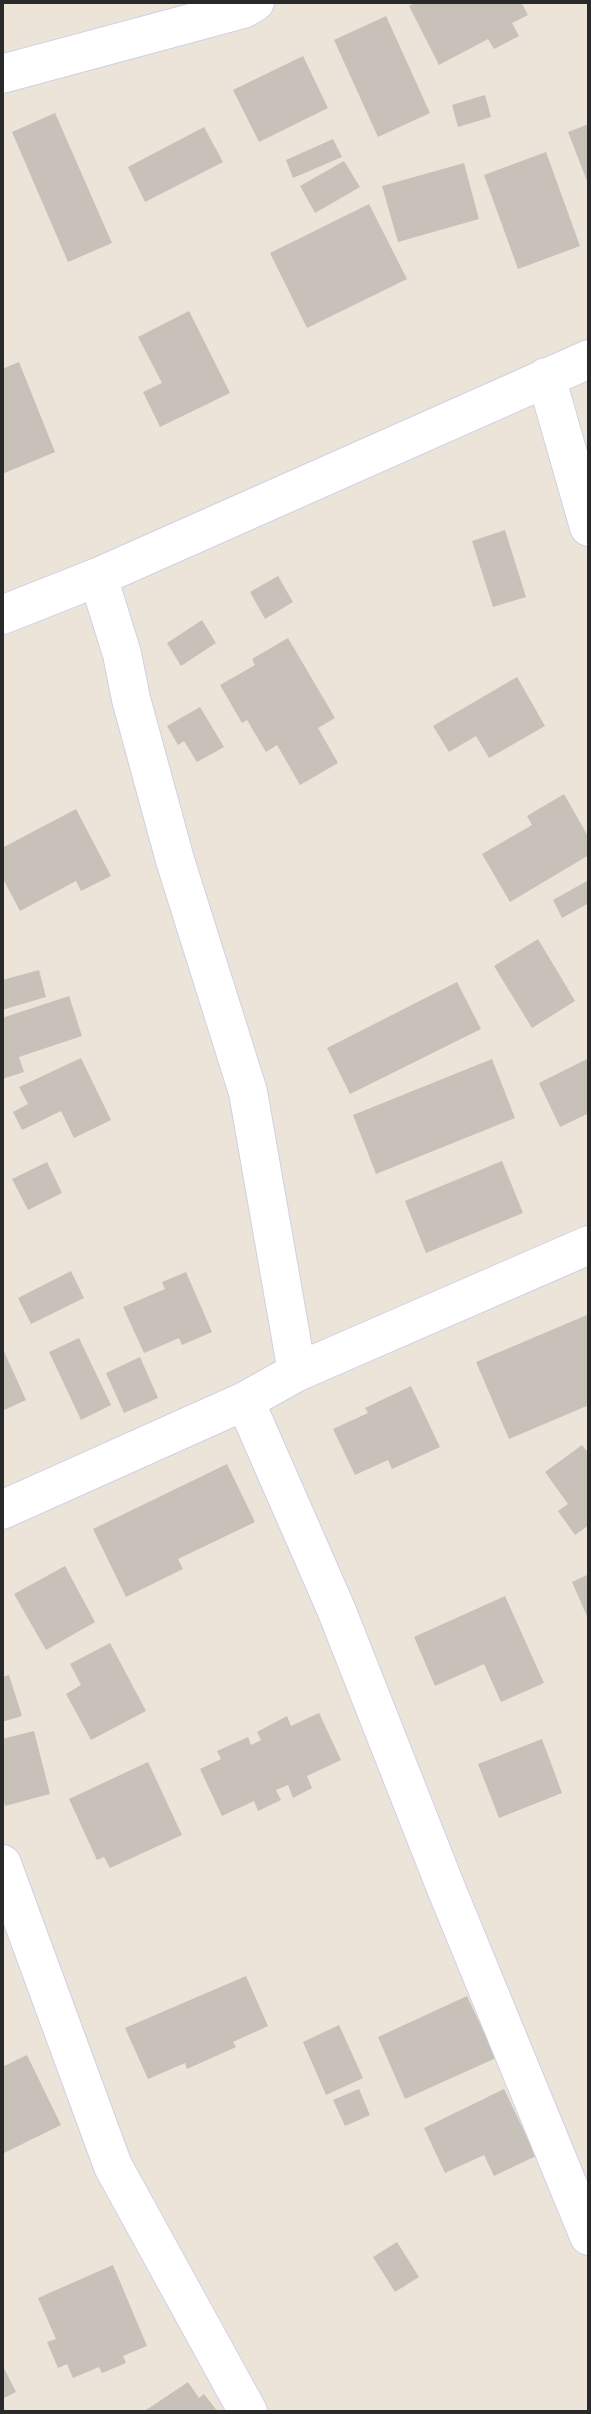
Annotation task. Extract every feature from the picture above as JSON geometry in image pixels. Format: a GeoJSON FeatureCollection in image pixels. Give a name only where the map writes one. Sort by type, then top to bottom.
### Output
{"type":"FeatureCollection","features":[{"type":"Feature","properties":{"kind":"street"},"geometry":{"type":"LineString","coordinates":[[2,74],[243,9],[255,2]]}},
{"type":"Feature","properties":{"kind":"street"},"geometry":{"type":"LineString","coordinates":[[2,615],[98,576],[589,359]]}},
{"type":"Feature","properties":{"kind":"street"},"geometry":{"type":"LineString","coordinates":[[546,377],[589,527]]}},
{"type":"Feature","properties":{"kind":"street"},"geometry":{"type":"LineString","coordinates":[[98,576],[122,654],[131,699],[176,860],[248,1092],[297,1372]]}},
{"type":"Feature","properties":{"kind":"street"},"geometry":{"type":"LineString","coordinates":[[2,1510],[245,1401],[297,1372],[589,1245]]}},
{"type":"Feature","properties":{"kind":"street"},"geometry":{"type":"LineString","coordinates":[[245,1401],[336,1609],[446,1888],[589,2236]]}},
{"type":"Feature","properties":{"kind":"street"},"geometry":{"type":"LineString","coordinates":[[2,1864],[113,2166],[248,2412]]}},
{"type":"Feature","properties":{"kind":"building"},"geometry":{"type":"Polygon","coordinates":[[[417,2],[521,2],[528,15],[512,23],[519,36],[494,49],[488,39],[439,65],[409,6],[417,2]]]}},
{"type":"Feature","properties":{"kind":"building"},"geometry":{"type":"Polygon","coordinates":[[[386,16],[430,113],[378,137],[334,40],[386,16]]]}},
{"type":"Feature","properties":{"kind":"building"},"geometry":{"type":"Polygon","coordinates":[[[303,56],[328,108],[259,142],[233,90],[303,56]]]}},
{"type":"Feature","properties":{"kind":"building"},"geometry":{"type":"Polygon","coordinates":[[[485,95],[491,117],[458,127],[452,105],[485,95]]]}},
{"type":"Feature","properties":{"kind":"building"},"geometry":{"type":"Polygon","coordinates":[[[55,113],[112,243],[68,262],[12,132],[55,113]]]}},
{"type":"Feature","properties":{"kind":"building"},"geometry":{"type":"Polygon","coordinates":[[[589,124],[589,186],[568,132],[589,124]]]}},
{"type":"Feature","properties":{"kind":"building"},"geometry":{"type":"Polygon","coordinates":[[[204,127],[223,162],[145,202],[128,167],[204,127]]]}},
{"type":"Feature","properties":{"kind":"building"},"geometry":{"type":"Polygon","coordinates":[[[333,139],[342,157],[293,178],[286,160],[333,139]]]}},
{"type":"Feature","properties":{"kind":"building"},"geometry":{"type":"Polygon","coordinates":[[[546,152],[580,246],[518,269],[484,175],[546,152]]]}},
{"type":"Feature","properties":{"kind":"building"},"geometry":{"type":"Polygon","coordinates":[[[344,161],[360,187],[315,213],[300,186],[344,161]]]}},
{"type":"Feature","properties":{"kind":"building"},"geometry":{"type":"Polygon","coordinates":[[[464,163],[479,219],[398,242],[382,186],[464,163]]]}},
{"type":"Feature","properties":{"kind":"building"},"geometry":{"type":"Polygon","coordinates":[[[369,204],[407,279],[307,328],[270,253],[369,204]]]}},
{"type":"Feature","properties":{"kind":"building"},"geometry":{"type":"Polygon","coordinates":[[[189,311],[230,393],[160,427],[143,392],[162,383],[138,337],[189,311]]]}},
{"type":"Feature","properties":{"kind":"building"},"geometry":{"type":"Polygon","coordinates":[[[19,362],[55,452],[2,474],[2,369],[19,362]]]}},
{"type":"Feature","properties":{"kind":"building"},"geometry":{"type":"Polygon","coordinates":[[[505,530],[526,597],[493,607],[472,541],[505,530]]]}},
{"type":"Feature","properties":{"kind":"building"},"geometry":{"type":"Polygon","coordinates":[[[278,576],[293,602],[265,619],[250,592],[278,576]]]}},
{"type":"Feature","properties":{"kind":"building"},"geometry":{"type":"Polygon","coordinates":[[[202,620],[216,643],[181,666],[167,643],[202,620]]]}},
{"type":"Feature","properties":{"kind":"building"},"geometry":{"type":"Polygon","coordinates":[[[288,638],[335,718],[318,728],[338,763],[300,785],[277,745],[266,752],[247,720],[242,723],[220,685],[255,665],[252,659],[288,638]]]}},
{"type":"Feature","properties":{"kind":"building"},"geometry":{"type":"Polygon","coordinates":[[[517,677],[545,726],[489,758],[476,736],[449,752],[433,726],[517,677]]]}},
{"type":"Feature","properties":{"kind":"building"},"geometry":{"type":"Polygon","coordinates":[[[200,707],[224,747],[197,762],[184,741],[178,745],[167,726],[200,707]]]}},
{"type":"Feature","properties":{"kind":"building"},"geometry":{"type":"Polygon","coordinates":[[[564,794],[589,838],[589,855],[510,902],[482,854],[532,825],[527,816],[564,794]]]}},
{"type":"Feature","properties":{"kind":"building"},"geometry":{"type":"Polygon","coordinates":[[[76,809],[111,876],[81,891],[76,881],[20,911],[2,877],[2,848],[76,809]]]}},
{"type":"Feature","properties":{"kind":"building"},"geometry":{"type":"Polygon","coordinates":[[[587,881],[589,903],[562,918],[553,900],[587,881]]]}},
{"type":"Feature","properties":{"kind":"building"},"geometry":{"type":"Polygon","coordinates":[[[538,939],[575,1001],[532,1028],[494,966],[538,939]]]}},
{"type":"Feature","properties":{"kind":"building"},"geometry":{"type":"Polygon","coordinates":[[[39,970],[46,997],[2,1010],[2,980],[39,970]]]}},
{"type":"Feature","properties":{"kind":"building"},"geometry":{"type":"Polygon","coordinates":[[[457,982],[481,1029],[350,1094],[327,1048],[457,982]]]}},
{"type":"Feature","properties":{"kind":"building"},"geometry":{"type":"Polygon","coordinates":[[[69,996],[82,1036],[19,1057],[24,1072],[2,1079],[2,1018],[69,996]]]}},
{"type":"Feature","properties":{"kind":"building"},"geometry":{"type":"Polygon","coordinates":[[[81,1058],[111,1120],[74,1138],[61,1111],[22,1130],[13,1112],[28,1104],[19,1087],[81,1058]]]}},
{"type":"Feature","properties":{"kind":"building"},"geometry":{"type":"Polygon","coordinates":[[[589,1058],[589,1113],[560,1127],[539,1083],[589,1058]]]}},
{"type":"Feature","properties":{"kind":"building"},"geometry":{"type":"Polygon","coordinates":[[[492,1059],[515,1118],[376,1174],[353,1115],[492,1059]]]}},
{"type":"Feature","properties":{"kind":"building"},"geometry":{"type":"Polygon","coordinates":[[[502,1161],[523,1213],[426,1253],[405,1201],[502,1161]]]}},
{"type":"Feature","properties":{"kind":"building"},"geometry":{"type":"Polygon","coordinates":[[[47,1162],[62,1193],[28,1210],[12,1179],[47,1162]]]}},
{"type":"Feature","properties":{"kind":"building"},"geometry":{"type":"Polygon","coordinates":[[[71,1271],[84,1298],[31,1324],[18,1298],[71,1271]]]}},
{"type":"Feature","properties":{"kind":"building"},"geometry":{"type":"Polygon","coordinates":[[[186,1272],[212,1332],[182,1345],[179,1338],[144,1353],[123,1307],[165,1289],[162,1282],[186,1272]]]}},
{"type":"Feature","properties":{"kind":"building"},"geometry":{"type":"Polygon","coordinates":[[[587,1315],[589,1405],[509,1439],[476,1362],[587,1315]]]}},
{"type":"Feature","properties":{"kind":"building"},"geometry":{"type":"Polygon","coordinates":[[[79,1338],[111,1405],[81,1420],[49,1352],[79,1338]]]}},
{"type":"Feature","properties":{"kind":"building"},"geometry":{"type":"Polygon","coordinates":[[[2,1347],[26,1400],[2,1411],[2,1347]]]}},
{"type":"Feature","properties":{"kind":"building"},"geometry":{"type":"Polygon","coordinates":[[[140,1357],[158,1398],[124,1413],[106,1373],[140,1357]]]}},
{"type":"Feature","properties":{"kind":"building"},"geometry":{"type":"Polygon","coordinates":[[[411,1386],[440,1447],[392,1469],[388,1460],[355,1475],[333,1429],[368,1413],[365,1408],[411,1386]]]}},
{"type":"Feature","properties":{"kind":"building"},"geometry":{"type":"Polygon","coordinates":[[[582,1445],[589,1454],[589,1525],[575,1535],[558,1511],[568,1504],[545,1472],[582,1445]]]}},
{"type":"Feature","properties":{"kind":"building"},"geometry":{"type":"Polygon","coordinates":[[[227,1464],[255,1522],[178,1559],[183,1569],[126,1597],[93,1529],[227,1464]]]}},
{"type":"Feature","properties":{"kind":"building"},"geometry":{"type":"Polygon","coordinates":[[[65,1566],[95,1622],[46,1650],[14,1594],[65,1566]]]}},
{"type":"Feature","properties":{"kind":"building"},"geometry":{"type":"Polygon","coordinates":[[[589,1574],[589,1621],[572,1582],[589,1574]]]}},
{"type":"Feature","properties":{"kind":"building"},"geometry":{"type":"Polygon","coordinates":[[[505,1596],[544,1683],[501,1702],[484,1664],[435,1686],[414,1637],[505,1596]]]}},
{"type":"Feature","properties":{"kind":"building"},"geometry":{"type":"Polygon","coordinates":[[[110,1643],[146,1711],[91,1740],[66,1694],[81,1685],[70,1664],[110,1643]]]}},
{"type":"Feature","properties":{"kind":"building"},"geometry":{"type":"Polygon","coordinates":[[[9,1675],[22,1716],[2,1722],[2,1677],[9,1675]]]}},
{"type":"Feature","properties":{"kind":"building"},"geometry":{"type":"Polygon","coordinates":[[[319,1713],[341,1760],[307,1776],[312,1788],[293,1798],[288,1785],[276,1790],[281,1800],[258,1811],[254,1801],[222,1816],[200,1769],[221,1759],[217,1751],[248,1737],[251,1745],[261,1740],[257,1732],[287,1716],[291,1726],[319,1713]]]}},
{"type":"Feature","properties":{"kind":"building"},"geometry":{"type":"Polygon","coordinates":[[[34,1731],[50,1794],[5,1806],[2,1793],[2,1739],[34,1731]]]}},
{"type":"Feature","properties":{"kind":"building"},"geometry":{"type":"Polygon","coordinates":[[[542,1739],[562,1793],[499,1818],[478,1764],[542,1739]]]}},
{"type":"Feature","properties":{"kind":"building"},"geometry":{"type":"Polygon","coordinates":[[[148,1762],[182,1835],[110,1868],[104,1857],[97,1860],[69,1799],[148,1762]]]}},
{"type":"Feature","properties":{"kind":"building"},"geometry":{"type":"Polygon","coordinates":[[[246,1976],[268,2026],[233,2042],[236,2047],[187,2069],[185,2063],[148,2079],[125,2028],[246,1976]]]}},
{"type":"Feature","properties":{"kind":"building"},"geometry":{"type":"Polygon","coordinates":[[[467,1996],[496,2058],[405,2099],[378,2037],[467,1996]]]}},
{"type":"Feature","properties":{"kind":"building"},"geometry":{"type":"Polygon","coordinates":[[[339,2025],[363,2078],[326,2095],[303,2042],[339,2025]]]}},
{"type":"Feature","properties":{"kind":"building"},"geometry":{"type":"Polygon","coordinates":[[[27,2055],[61,2125],[2,2154],[2,2067],[27,2055]]]}},
{"type":"Feature","properties":{"kind":"building"},"geometry":{"type":"Polygon","coordinates":[[[359,2089],[370,2115],[345,2126],[333,2100],[359,2089]]]}},
{"type":"Feature","properties":{"kind":"building"},"geometry":{"type":"Polygon","coordinates":[[[504,2089],[536,2156],[494,2176],[484,2155],[445,2173],[424,2128],[504,2089]]]}},
{"type":"Feature","properties":{"kind":"building"},"geometry":{"type":"Polygon","coordinates":[[[397,2242],[419,2277],[395,2292],[373,2257],[397,2242]]]}},
{"type":"Feature","properties":{"kind":"building"},"geometry":{"type":"Polygon","coordinates":[[[113,2265],[147,2346],[123,2356],[126,2363],[102,2373],[99,2367],[73,2378],[67,2364],[58,2368],[47,2342],[56,2339],[38,2298],[113,2265]]]}},
{"type":"Feature","properties":{"kind":"building"},"geometry":{"type":"Polygon","coordinates":[[[2,2364],[16,2392],[2,2399],[2,2364]]]}},
{"type":"Feature","properties":{"kind":"building"},"geometry":{"type":"Polygon","coordinates":[[[188,2382],[199,2398],[204,2394],[218,2412],[143,2412],[188,2382]]]}}]}
